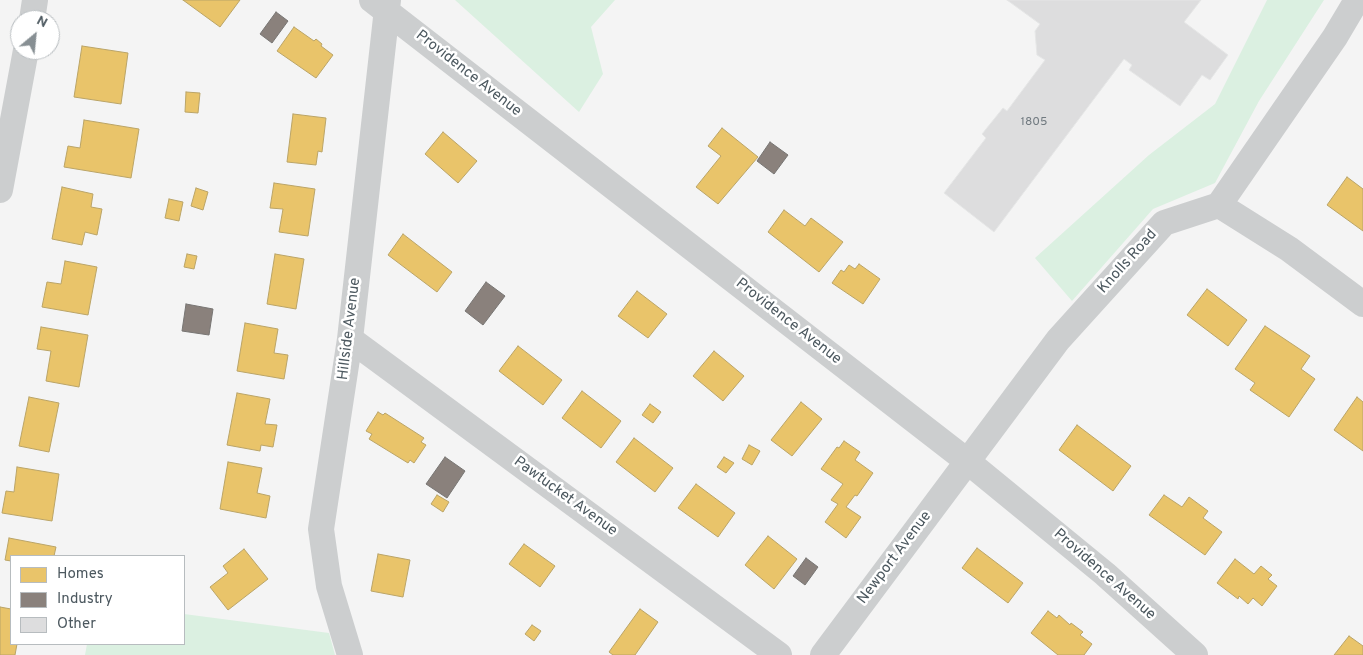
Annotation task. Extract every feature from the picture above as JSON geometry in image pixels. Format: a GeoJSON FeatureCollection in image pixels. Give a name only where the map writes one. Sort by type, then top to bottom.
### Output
{"type":"FeatureCollection","features":[{"type":"Feature","properties":{"kind":"street"},"geometry":{"type":"LineString","coordinates":[[1357,0],[1335,37],[1219,205],[1289,249],[1363,304]]}},
{"type":"Feature","properties":{"kind":"street","name":"Hillside Avenue"},"geometry":{"type":"LineString","coordinates":[[350,655],[329,586],[321,529],[350,338],[382,3]]}},
{"type":"Feature","properties":{"kind":"street","name":"Providence Avenue"},"geometry":{"type":"LineString","coordinates":[[382,3],[967,461],[1105,574],[1195,655]]}},
{"type":"Feature","properties":{"kind":"street"},"geometry":{"type":"LineString","coordinates":[[0,190],[24,60]]}},
{"type":"Feature","properties":{"kind":"street","name":"Knolls Road"},"geometry":{"type":"LineString","coordinates":[[967,461],[1058,340],[1164,223],[1219,205]]}},
{"type":"Feature","properties":{"kind":"street","name":"Pawtucket Avenue"},"geometry":{"type":"LineString","coordinates":[[350,338],[779,655]]}},
{"type":"Feature","properties":{"kind":"street","name":"Newport Avenue"},"geometry":{"type":"LineString","coordinates":[[823,655],[967,461]]}},
{"type":"Feature","properties":{"kind":"green space"},"geometry":{"type":"Polygon","coordinates":[[[455,0],[615,0],[591,27],[603,74],[579,112],[455,0]]]}},
{"type":"Feature","properties":{"kind":"green space"},"geometry":{"type":"Polygon","coordinates":[[[1267,0],[1324,0],[1259,101],[1215,183],[1153,209],[1072,301],[1035,258],[1149,155],[1215,104],[1267,0]]]}},
{"type":"Feature","properties":{"kind":"green space"},"geometry":{"type":"Polygon","coordinates":[[[185,614],[329,633],[335,655],[85,655],[87,645],[185,645],[185,614]]]}},
{"type":"Feature","properties":{"kind":"building: Homes"},"geometry":{"type":"Polygon","coordinates":[[[183,0],[240,0],[220,27],[183,0]]]}},
{"type":"Feature","properties":{"kind":"building: Homes"},"geometry":{"type":"Polygon","coordinates":[[[294,27],[314,41],[316,39],[322,44],[321,46],[333,55],[316,78],[277,51],[294,27]]]}},
{"type":"Feature","properties":{"kind":"building: Homes"},"geometry":{"type":"Polygon","coordinates":[[[82,46],[128,53],[121,104],[74,97],[82,46]]]}},
{"type":"Feature","properties":{"kind":"building: Homes"},"geometry":{"type":"Polygon","coordinates":[[[186,92],[200,93],[198,113],[185,112],[186,92]]]}},
{"type":"Feature","properties":{"kind":"building: Homes"},"geometry":{"type":"Polygon","coordinates":[[[293,114],[326,118],[322,152],[318,151],[316,165],[287,162],[293,114]]]}},
{"type":"Feature","properties":{"kind":"building: Homes"},"geometry":{"type":"Polygon","coordinates":[[[84,120],[139,129],[131,178],[64,167],[68,146],[80,148],[84,120]]]}},
{"type":"Feature","properties":{"kind":"building: Homes"},"geometry":{"type":"Polygon","coordinates":[[[722,128],[758,157],[718,204],[696,187],[721,156],[708,146],[722,128]]]}},
{"type":"Feature","properties":{"kind":"building: Homes"},"geometry":{"type":"Polygon","coordinates":[[[443,132],[477,161],[458,183],[425,154],[443,132]]]}},
{"type":"Feature","properties":{"kind":"building: Homes"},"geometry":{"type":"Polygon","coordinates":[[[1347,177],[1363,189],[1363,231],[1327,205],[1347,177]]]}},
{"type":"Feature","properties":{"kind":"building: Homes"},"geometry":{"type":"Polygon","coordinates":[[[274,183],[315,189],[308,236],[279,232],[283,209],[270,208],[274,183]]]}},
{"type":"Feature","properties":{"kind":"building: Homes"},"geometry":{"type":"Polygon","coordinates":[[[62,187],[93,194],[91,207],[102,209],[97,235],[85,232],[82,245],[52,239],[62,187]]]}},
{"type":"Feature","properties":{"kind":"building: Homes"},"geometry":{"type":"Polygon","coordinates":[[[196,188],[208,192],[203,210],[191,206],[196,188]]]}},
{"type":"Feature","properties":{"kind":"building: Homes"},"geometry":{"type":"Polygon","coordinates":[[[169,199],[183,202],[179,221],[165,218],[169,199]]]}},
{"type":"Feature","properties":{"kind":"building: Homes"},"geometry":{"type":"Polygon","coordinates":[[[784,210],[805,226],[811,218],[843,242],[819,272],[768,232],[784,210]]]}},
{"type":"Feature","properties":{"kind":"building: Homes"},"geometry":{"type":"Polygon","coordinates":[[[403,234],[452,272],[437,292],[388,255],[403,234]]]}},
{"type":"Feature","properties":{"kind":"building: Homes"},"geometry":{"type":"Polygon","coordinates":[[[187,254],[197,256],[194,269],[184,267],[187,254]]]}},
{"type":"Feature","properties":{"kind":"building: Homes"},"geometry":{"type":"Polygon","coordinates":[[[275,254],[304,259],[296,309],[267,304],[275,254]]]}},
{"type":"Feature","properties":{"kind":"building: Homes"},"geometry":{"type":"Polygon","coordinates":[[[65,261],[97,267],[88,315],[42,307],[47,282],[61,284],[65,261]]]}},
{"type":"Feature","properties":{"kind":"building: Homes"},"geometry":{"type":"Polygon","coordinates":[[[859,264],[880,279],[863,304],[832,283],[841,270],[844,272],[849,265],[855,269],[859,264]]]}},
{"type":"Feature","properties":{"kind":"building: Homes"},"geometry":{"type":"Polygon","coordinates":[[[1207,289],[1247,320],[1228,346],[1187,315],[1207,289]]]}},
{"type":"Feature","properties":{"kind":"building: Homes"},"geometry":{"type":"Polygon","coordinates":[[[637,291],[667,314],[648,338],[618,316],[637,291]]]}},
{"type":"Feature","properties":{"kind":"building: Homes"},"geometry":{"type":"Polygon","coordinates":[[[245,323],[278,329],[274,353],[288,355],[284,379],[237,371],[245,323]]]}},
{"type":"Feature","properties":{"kind":"building: Homes"},"geometry":{"type":"Polygon","coordinates":[[[1265,326],[1310,356],[1301,369],[1315,379],[1289,417],[1250,390],[1255,383],[1235,369],[1265,326]]]}},
{"type":"Feature","properties":{"kind":"building: Homes"},"geometry":{"type":"Polygon","coordinates":[[[41,327],[88,335],[79,387],[46,381],[51,351],[37,349],[41,327]]]}},
{"type":"Feature","properties":{"kind":"building: Homes"},"geometry":{"type":"Polygon","coordinates":[[[518,346],[562,380],[543,405],[499,371],[518,346]]]}},
{"type":"Feature","properties":{"kind":"building: Homes"},"geometry":{"type":"Polygon","coordinates":[[[714,351],[744,376],[723,401],[693,376],[714,351]]]}},
{"type":"Feature","properties":{"kind":"building: Homes"},"geometry":{"type":"Polygon","coordinates":[[[582,391],[621,421],[601,448],[562,418],[582,391]]]}},
{"type":"Feature","properties":{"kind":"building: Homes"},"geometry":{"type":"Polygon","coordinates":[[[237,393],[270,399],[265,424],[277,425],[273,447],[261,445],[260,451],[227,445],[237,393]]]}},
{"type":"Feature","properties":{"kind":"building: Homes"},"geometry":{"type":"Polygon","coordinates":[[[29,397],[59,403],[49,452],[19,446],[29,397]]]}},
{"type":"Feature","properties":{"kind":"building: Homes"},"geometry":{"type":"Polygon","coordinates":[[[1357,397],[1363,402],[1363,451],[1334,430],[1357,397]]]}},
{"type":"Feature","properties":{"kind":"building: Homes"},"geometry":{"type":"Polygon","coordinates":[[[801,402],[822,419],[792,456],[771,440],[801,402]]]}},
{"type":"Feature","properties":{"kind":"building: Homes"},"geometry":{"type":"Polygon","coordinates":[[[650,404],[661,412],[653,423],[642,415],[650,404]]]}},
{"type":"Feature","properties":{"kind":"building: Homes"},"geometry":{"type":"Polygon","coordinates":[[[378,412],[383,415],[385,413],[424,438],[421,442],[426,445],[414,463],[410,460],[408,463],[369,439],[372,434],[366,431],[378,412]]]}},
{"type":"Feature","properties":{"kind":"building: Homes"},"geometry":{"type":"Polygon","coordinates":[[[1077,425],[1131,466],[1113,491],[1059,450],[1077,425]]]}},
{"type":"Feature","properties":{"kind":"building: Homes"},"geometry":{"type":"Polygon","coordinates":[[[634,438],[673,468],[655,492],[616,462],[634,438]]]}},
{"type":"Feature","properties":{"kind":"building: Homes"},"geometry":{"type":"Polygon","coordinates":[[[844,441],[860,452],[855,460],[873,473],[857,496],[855,495],[846,507],[861,517],[846,538],[825,522],[838,504],[831,500],[843,484],[821,469],[837,447],[839,448],[844,441]]]}},
{"type":"Feature","properties":{"kind":"building: Homes"},"geometry":{"type":"Polygon","coordinates":[[[749,445],[760,451],[752,465],[742,459],[749,445]]]}},
{"type":"Feature","properties":{"kind":"building: Homes"},"geometry":{"type":"Polygon","coordinates":[[[724,457],[734,463],[726,473],[717,467],[724,457]]]}},
{"type":"Feature","properties":{"kind":"building: Homes"},"geometry":{"type":"Polygon","coordinates":[[[228,462],[262,468],[257,493],[270,496],[266,518],[220,509],[228,462]]]}},
{"type":"Feature","properties":{"kind":"building: Homes"},"geometry":{"type":"Polygon","coordinates":[[[17,467],[59,474],[52,521],[2,513],[6,491],[14,492],[17,467]]]}},
{"type":"Feature","properties":{"kind":"building: Homes"},"geometry":{"type":"Polygon","coordinates":[[[696,484],[735,513],[718,537],[678,508],[696,484]]]}},
{"type":"Feature","properties":{"kind":"building: Homes"},"geometry":{"type":"Polygon","coordinates":[[[437,495],[449,502],[443,512],[431,504],[437,495]]]}},
{"type":"Feature","properties":{"kind":"building: Homes"},"geometry":{"type":"Polygon","coordinates":[[[1164,495],[1182,507],[1189,497],[1208,511],[1203,518],[1222,532],[1205,555],[1149,515],[1164,495]]]}},
{"type":"Feature","properties":{"kind":"building: Homes"},"geometry":{"type":"Polygon","coordinates":[[[768,536],[797,559],[774,589],[745,565],[768,536]]]}},
{"type":"Feature","properties":{"kind":"building: Homes"},"geometry":{"type":"Polygon","coordinates":[[[9,538],[56,547],[54,555],[10,555],[10,561],[5,560],[9,538]]]}},
{"type":"Feature","properties":{"kind":"building: Homes"},"geometry":{"type":"Polygon","coordinates":[[[524,544],[555,566],[540,587],[509,564],[524,544]]]}},
{"type":"Feature","properties":{"kind":"building: Homes"},"geometry":{"type":"Polygon","coordinates":[[[977,548],[1023,583],[1008,603],[962,568],[977,548]]]}},
{"type":"Feature","properties":{"kind":"building: Homes"},"geometry":{"type":"Polygon","coordinates":[[[244,549],[268,579],[228,610],[210,587],[228,573],[223,566],[244,549]]]}},
{"type":"Feature","properties":{"kind":"building: Homes"},"geometry":{"type":"Polygon","coordinates":[[[378,554],[410,560],[403,597],[371,591],[378,554]]]}},
{"type":"Feature","properties":{"kind":"building: Homes"},"geometry":{"type":"Polygon","coordinates":[[[1235,559],[1254,574],[1261,566],[1272,575],[1268,579],[1277,586],[1262,606],[1253,598],[1248,604],[1239,596],[1238,599],[1217,583],[1235,559]]]}},
{"type":"Feature","properties":{"kind":"building: Homes"},"geometry":{"type":"Polygon","coordinates":[[[0,607],[10,609],[10,645],[17,645],[15,655],[0,655],[0,607]]]}},
{"type":"Feature","properties":{"kind":"building: Homes"},"geometry":{"type":"Polygon","coordinates":[[[640,609],[658,622],[635,655],[613,655],[609,652],[640,609]]]}},
{"type":"Feature","properties":{"kind":"building: Homes"},"geometry":{"type":"Polygon","coordinates":[[[1048,611],[1057,618],[1059,615],[1070,625],[1071,623],[1083,632],[1080,635],[1092,644],[1084,655],[1058,655],[1031,633],[1048,611]]]}},
{"type":"Feature","properties":{"kind":"building: Homes"},"geometry":{"type":"Polygon","coordinates":[[[532,625],[541,631],[534,641],[525,634],[532,625]]]}},
{"type":"Feature","properties":{"kind":"building: Homes"},"geometry":{"type":"Polygon","coordinates":[[[1349,636],[1363,646],[1363,655],[1334,655],[1349,636]]]}},
{"type":"Feature","properties":{"kind":"building: Industry"},"geometry":{"type":"Polygon","coordinates":[[[276,12],[288,21],[272,43],[260,34],[276,12]]]}},
{"type":"Feature","properties":{"kind":"building: Industry"},"geometry":{"type":"Polygon","coordinates":[[[770,142],[788,155],[774,174],[757,161],[770,142]]]}},
{"type":"Feature","properties":{"kind":"building: Industry"},"geometry":{"type":"Polygon","coordinates":[[[486,282],[505,296],[483,325],[465,311],[486,282]]]}},
{"type":"Feature","properties":{"kind":"building: Industry"},"geometry":{"type":"Polygon","coordinates":[[[186,304],[213,309],[209,335],[182,331],[186,304]]]}},
{"type":"Feature","properties":{"kind":"building: Industry"},"geometry":{"type":"Polygon","coordinates":[[[445,457],[465,471],[447,498],[426,484],[445,457]]]}},
{"type":"Feature","properties":{"kind":"building: Industry"},"geometry":{"type":"Polygon","coordinates":[[[806,558],[818,567],[805,585],[793,576],[806,558]]]}},
{"type":"Feature","properties":{"kind":"building: Other"},"geometry":{"type":"Polygon","coordinates":[[[1007,0],[1201,0],[1184,22],[1228,55],[1210,80],[1202,75],[1180,106],[1129,70],[1132,65],[1124,59],[994,232],[944,193],[986,138],[982,134],[1003,108],[1007,111],[1045,60],[1037,55],[1035,31],[1040,24],[1007,0]]]}}]}
